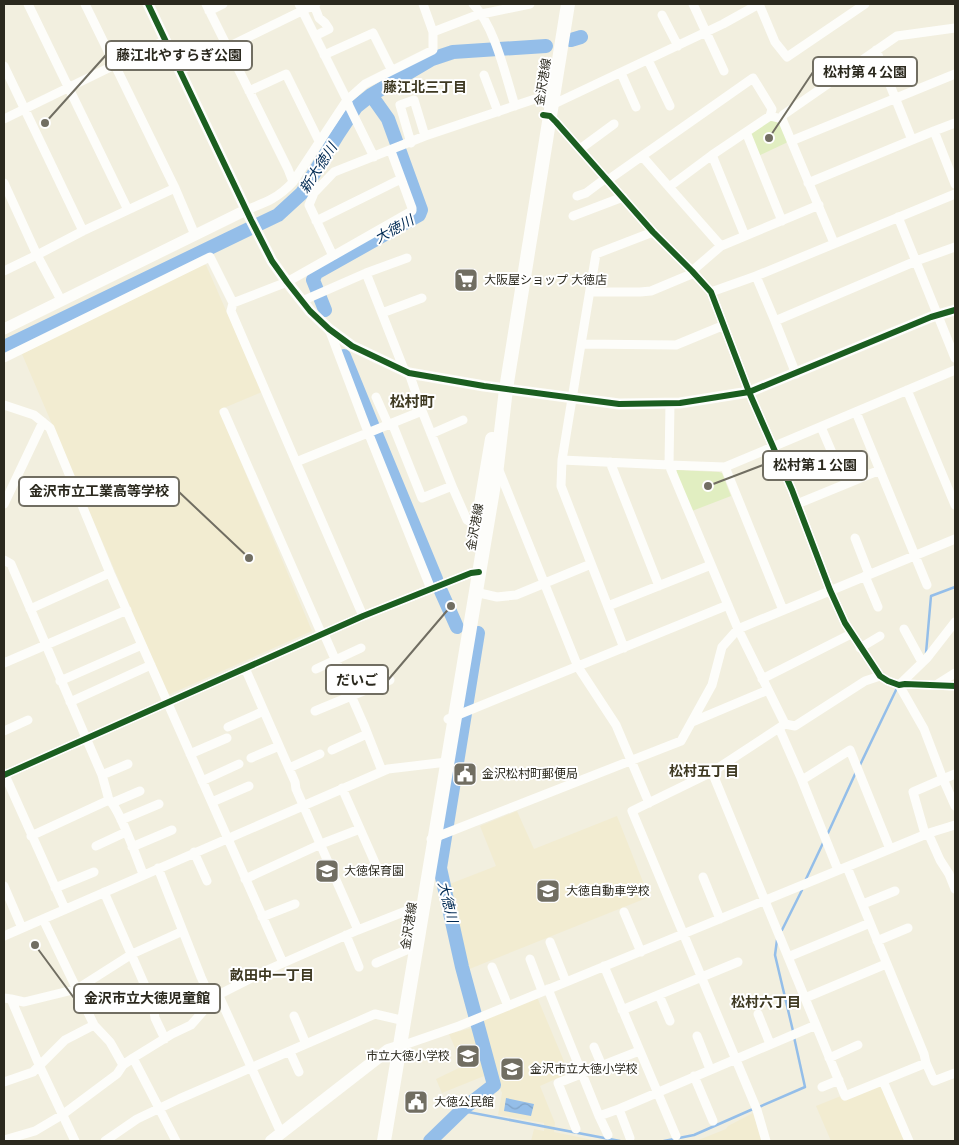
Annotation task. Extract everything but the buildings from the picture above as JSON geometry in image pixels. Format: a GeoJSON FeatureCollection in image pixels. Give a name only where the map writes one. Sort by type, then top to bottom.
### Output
{"type":"FeatureCollection","features":[{"type":"Feature","properties":{"kind":"main road","name":"金沢港線"},"geometry":{"type":"LineString","coordinates":[[458,715],[475,573],[547,109],[561,4]]}},
{"type":"Feature","properties":{"kind":"main road","name":"金沢港線"},"geometry":{"type":"LineString","coordinates":[[547,109],[568,4]]}},
{"type":"Feature","properties":{"kind":"main road","name":"金沢港線"},"geometry":{"type":"LineString","coordinates":[[482,528],[497,466],[503,388]]}},
{"type":"Feature","properties":{"kind":"main road","name":"金沢港線"},"geometry":{"type":"LineString","coordinates":[[384,1141],[420,909],[438,837],[444,762],[458,715],[475,592],[475,573]]}},
{"type":"Feature","properties":{"kind":"main road","name":"金沢港線"},"geometry":{"type":"LineString","coordinates":[[378,1141],[398,1047]]}},
{"type":"Feature","properties":{"kind":"main road"},"geometry":{"type":"LineString","coordinates":[[279,1138],[388,1050],[398,1047]]}},
{"type":"Feature","properties":{"kind":"street"},"geometry":{"type":"LineString","coordinates":[[28,4],[128,210]]}},
{"type":"Feature","properties":{"kind":"street"},"geometry":{"type":"LineString","coordinates":[[85,4],[175,188],[195,235]]}},
{"type":"Feature","properties":{"kind":"street"},"geometry":{"type":"LineString","coordinates":[[148,4],[272,261],[310,311],[329,329],[352,346],[407,372],[436,379],[619,404],[670,403],[749,392],[938,314],[955,310]]}},
{"type":"Feature","properties":{"kind":"street"},"geometry":{"type":"LineString","coordinates":[[223,4],[208,7],[250,90],[293,182]]}},
{"type":"Feature","properties":{"kind":"street"},"geometry":{"type":"LineString","coordinates":[[181,70],[301,7],[315,4],[319,18],[329,29],[315,36]]}},
{"type":"Feature","properties":{"kind":"street"},"geometry":{"type":"LineString","coordinates":[[4,329],[195,235],[249,215],[281,194],[293,182],[320,141],[348,103],[365,84],[391,69],[433,50],[433,32],[423,4]]}},
{"type":"Feature","properties":{"kind":"street"},"geometry":{"type":"LineString","coordinates":[[473,4],[482,14],[495,44],[515,106]]}},
{"type":"Feature","properties":{"kind":"street"},"geometry":{"type":"LineString","coordinates":[[433,32],[482,14],[530,4]]}},
{"type":"Feature","properties":{"kind":"street"},"geometry":{"type":"LineString","coordinates":[[693,4],[724,71]]}},
{"type":"Feature","properties":{"kind":"street"},"geometry":{"type":"LineString","coordinates":[[547,109],[707,32],[759,4],[775,42],[787,57],[865,4]]}},
{"type":"Feature","properties":{"kind":"street"},"geometry":{"type":"LineString","coordinates":[[301,7],[374,157]]}},
{"type":"Feature","properties":{"kind":"street"},"geometry":{"type":"LineString","coordinates":[[662,16],[678,46]]}},
{"type":"Feature","properties":{"kind":"street"},"geometry":{"type":"LineString","coordinates":[[834,243],[782,119],[783,115],[897,36],[955,28]]}},
{"type":"Feature","properties":{"kind":"street"},"geometry":{"type":"LineString","coordinates":[[324,55],[373,33],[391,69]]}},
{"type":"Feature","properties":{"kind":"street"},"geometry":{"type":"LineString","coordinates":[[4,120],[166,40]]}},
{"type":"Feature","properties":{"kind":"street"},"geometry":{"type":"LineString","coordinates":[[876,50],[912,140]]}},
{"type":"Feature","properties":{"kind":"street"},"geometry":{"type":"LineString","coordinates":[[648,60],[670,106]]}},
{"type":"Feature","properties":{"kind":"street"},"geometry":{"type":"LineString","coordinates":[[4,66],[83,231]]}},
{"type":"Feature","properties":{"kind":"street"},"geometry":{"type":"LineString","coordinates":[[622,72],[636,107]]}},
{"type":"Feature","properties":{"kind":"street"},"geometry":{"type":"LineString","coordinates":[[250,90],[286,74],[320,141]]}},
{"type":"Feature","properties":{"kind":"street"},"geometry":{"type":"LineString","coordinates":[[791,141],[955,74]]}},
{"type":"Feature","properties":{"kind":"street"},"geometry":{"type":"LineString","coordinates":[[484,76],[498,112]]}},
{"type":"Feature","properties":{"kind":"street"},"geometry":{"type":"LineString","coordinates":[[577,196],[586,193],[642,156],[753,78],[772,108],[770,116],[669,187]]}},
{"type":"Feature","properties":{"kind":"street"},"geometry":{"type":"LineString","coordinates":[[333,256],[308,206],[314,193],[334,172],[425,136],[535,99],[547,109],[653,232],[710,292],[722,326],[797,504],[830,590],[851,634],[880,676],[888,682],[899,685],[955,686]]}},
{"type":"Feature","properties":{"kind":"street"},"geometry":{"type":"LineString","coordinates":[[411,143],[400,105],[414,100],[425,136]]}},
{"type":"Feature","properties":{"kind":"street"},"geometry":{"type":"LineString","coordinates":[[770,116],[782,119]]}},
{"type":"Feature","properties":{"kind":"street"},"geometry":{"type":"LineString","coordinates":[[808,183],[955,123]]}},
{"type":"Feature","properties":{"kind":"street"},"geometry":{"type":"LineString","coordinates":[[580,149],[614,124]]}},
{"type":"Feature","properties":{"kind":"street"},"geometry":{"type":"LineString","coordinates":[[934,131],[955,184]]}},
{"type":"Feature","properties":{"kind":"street"},"geometry":{"type":"LineString","coordinates":[[746,132],[782,221]]}},
{"type":"Feature","properties":{"kind":"street"},"geometry":{"type":"LineString","coordinates":[[233,303],[287,282],[412,211],[402,179],[396,149]]}},
{"type":"Feature","properties":{"kind":"street"},"geometry":{"type":"LineString","coordinates":[[712,155],[745,236]]}},
{"type":"Feature","properties":{"kind":"street"},"geometry":{"type":"LineString","coordinates":[[642,156],[721,246]]}},
{"type":"Feature","properties":{"kind":"street"},"geometry":{"type":"LineString","coordinates":[[316,222],[402,179]]}},
{"type":"Feature","properties":{"kind":"street"},"geometry":{"type":"LineString","coordinates":[[4,182],[37,255],[61,300]]}},
{"type":"Feature","properties":{"kind":"street"},"geometry":{"type":"LineString","coordinates":[[4,271],[175,188]]}},
{"type":"Feature","properties":{"kind":"street"},"geometry":{"type":"LineString","coordinates":[[710,292],[756,276],[955,194]]}},
{"type":"Feature","properties":{"kind":"street"},"geometry":{"type":"LineString","coordinates":[[573,216],[623,197]]}},
{"type":"Feature","properties":{"kind":"street"},"geometry":{"type":"LineString","coordinates":[[590,292],[651,291],[693,272],[721,246],[819,205]]}},
{"type":"Feature","properties":{"kind":"street"},"geometry":{"type":"LineString","coordinates":[[898,217],[955,358]]}},
{"type":"Feature","properties":{"kind":"street"},"geometry":{"type":"LineString","coordinates":[[624,648],[561,486],[562,460],[596,254],[653,232]]}},
{"type":"Feature","properties":{"kind":"street"},"geometry":{"type":"LineString","coordinates":[[775,321],[916,261],[955,248]]}},
{"type":"Feature","properties":{"kind":"street"},"geometry":{"type":"LineString","coordinates":[[4,358],[210,257],[233,303],[231,312],[364,616]]}},
{"type":"Feature","properties":{"kind":"street"},"geometry":{"type":"LineString","coordinates":[[302,301],[407,258]]}},
{"type":"Feature","properties":{"kind":"street"},"geometry":{"type":"LineString","coordinates":[[366,274],[467,520],[482,528]]}},
{"type":"Feature","properties":{"kind":"street"},"geometry":{"type":"LineString","coordinates":[[756,276],[796,374]]}},
{"type":"Feature","properties":{"kind":"street"},"geometry":{"type":"LineString","coordinates":[[382,313],[422,298]]}},
{"type":"Feature","properties":{"kind":"street"},"geometry":{"type":"LineString","coordinates":[[581,344],[676,345],[722,326]]}},
{"type":"Feature","properties":{"kind":"street"},"geometry":{"type":"LineString","coordinates":[[329,329],[431,589]]}},
{"type":"Feature","properties":{"kind":"street"},"geometry":{"type":"LineString","coordinates":[[562,460],[725,467],[955,370]]}},
{"type":"Feature","properties":{"kind":"street"},"geometry":{"type":"LineString","coordinates":[[907,390],[955,505]]}},
{"type":"Feature","properties":{"kind":"street"},"geometry":{"type":"LineString","coordinates":[[376,397],[390,424],[422,498],[452,486]]}},
{"type":"Feature","properties":{"kind":"street"},"geometry":{"type":"LineString","coordinates":[[670,403],[669,465],[738,629],[768,690],[802,780],[843,868],[863,904],[934,1081],[955,1072]]}},
{"type":"Feature","properties":{"kind":"street"},"geometry":{"type":"LineString","coordinates":[[4,405],[34,416],[50,428],[110,573],[283,963]]}},
{"type":"Feature","properties":{"kind":"street"},"geometry":{"type":"LineString","coordinates":[[296,462],[422,411]]}},
{"type":"Feature","properties":{"kind":"street"},"geometry":{"type":"LineString","coordinates":[[224,412],[352,696],[382,771]]}},
{"type":"Feature","properties":{"kind":"street"},"geometry":{"type":"LineString","coordinates":[[856,412],[927,585]]}},
{"type":"Feature","properties":{"kind":"street"},"geometry":{"type":"LineString","coordinates":[[431,434],[463,420]]}},
{"type":"Feature","properties":{"kind":"street"},"geometry":{"type":"LineString","coordinates":[[4,504],[43,422]]}},
{"type":"Feature","properties":{"kind":"street"},"geometry":{"type":"LineString","coordinates":[[821,427],[833,455]]}},
{"type":"Feature","properties":{"kind":"street"},"geometry":{"type":"LineString","coordinates":[[610,462],[658,586]]}},
{"type":"Feature","properties":{"kind":"street"},"geometry":{"type":"LineString","coordinates":[[497,466],[578,667],[616,725],[649,804]]}},
{"type":"Feature","properties":{"kind":"street"},"geometry":{"type":"LineString","coordinates":[[725,467],[783,610]]}},
{"type":"Feature","properties":{"kind":"street"},"geometry":{"type":"LineString","coordinates":[[797,504],[880,470]]}},
{"type":"Feature","properties":{"kind":"street"},"geometry":{"type":"LineString","coordinates":[[855,538],[878,607]]}},
{"type":"Feature","properties":{"kind":"street"},"geometry":{"type":"LineString","coordinates":[[438,837],[681,741],[712,684],[722,647],[738,629],[955,538]]}},
{"type":"Feature","properties":{"kind":"street"},"geometry":{"type":"LineString","coordinates":[[4,560],[11,564],[143,874]]}},
{"type":"Feature","properties":{"kind":"street"},"geometry":{"type":"LineString","coordinates":[[475,592],[497,597],[516,594],[591,564]]}},
{"type":"Feature","properties":{"kind":"street"},"geometry":{"type":"LineString","coordinates":[[608,606],[711,565]]}},
{"type":"Feature","properties":{"kind":"street"},"geometry":{"type":"LineString","coordinates":[[30,609],[110,573]]}},
{"type":"Feature","properties":{"kind":"street"},"geometry":{"type":"LineString","coordinates":[[65,909],[4,774],[86,740],[364,616],[475,573]]}},
{"type":"Feature","properties":{"kind":"street"},"geometry":{"type":"LineString","coordinates":[[458,715],[728,605]]}},
{"type":"Feature","properties":{"kind":"street"},"geometry":{"type":"LineString","coordinates":[[4,663],[127,610]]}},
{"type":"Feature","properties":{"kind":"street"},"geometry":{"type":"LineString","coordinates":[[899,685],[922,662],[955,622]]}},
{"type":"Feature","properties":{"kind":"street"},"geometry":{"type":"LineString","coordinates":[[904,629],[922,662]]}},
{"type":"Feature","properties":{"kind":"street"},"geometry":{"type":"LineString","coordinates":[[762,679],[851,634]]}},
{"type":"Feature","properties":{"kind":"street"},"geometry":{"type":"LineString","coordinates":[[860,648],[880,636]]}},
{"type":"Feature","properties":{"kind":"street"},"geometry":{"type":"LineString","coordinates":[[60,681],[142,645]]}},
{"type":"Feature","properties":{"kind":"street"},"geometry":{"type":"LineString","coordinates":[[316,669],[361,648]]}},
{"type":"Feature","properties":{"kind":"street"},"geometry":{"type":"LineString","coordinates":[[70,702],[151,665]]}},
{"type":"Feature","properties":{"kind":"street"},"geometry":{"type":"LineString","coordinates":[[245,668],[296,782],[296,788],[358,930]]}},
{"type":"Feature","properties":{"kind":"street"},"geometry":{"type":"LineString","coordinates":[[936,685],[955,673]]}},
{"type":"Feature","properties":{"kind":"street"},"geometry":{"type":"LineString","coordinates":[[766,1141],[757,1108],[632,811],[712,772],[782,726],[795,726],[865,681],[880,676]]}},
{"type":"Feature","properties":{"kind":"street"},"geometry":{"type":"LineString","coordinates":[[315,711],[390,680]]}},
{"type":"Feature","properties":{"kind":"street"},"geometry":{"type":"LineString","coordinates":[[899,685],[924,729],[955,806]]}},
{"type":"Feature","properties":{"kind":"street"},"geometry":{"type":"LineString","coordinates":[[692,722],[768,690]]}},
{"type":"Feature","properties":{"kind":"street"},"geometry":{"type":"LineString","coordinates":[[228,727],[264,711]]}},
{"type":"Feature","properties":{"kind":"street"},"geometry":{"type":"LineString","coordinates":[[4,730],[28,720]]}},
{"type":"Feature","properties":{"kind":"street"},"geometry":{"type":"LineString","coordinates":[[332,750],[367,734]]}},
{"type":"Feature","properties":{"kind":"street"},"geometry":{"type":"LineString","coordinates":[[190,754],[227,738]]}},
{"type":"Feature","properties":{"kind":"street"},"geometry":{"type":"LineString","coordinates":[[251,758],[280,746]]}},
{"type":"Feature","properties":{"kind":"street"},"geometry":{"type":"LineString","coordinates":[[802,780],[850,750],[890,849]]}},
{"type":"Feature","properties":{"kind":"street"},"geometry":{"type":"LineString","coordinates":[[289,768],[320,754]]}},
{"type":"Feature","properties":{"kind":"street"},"geometry":{"type":"LineString","coordinates":[[4,936],[382,771],[444,762]]}},
{"type":"Feature","properties":{"kind":"street"},"geometry":{"type":"LineString","coordinates":[[102,775],[128,764]]}},
{"type":"Feature","properties":{"kind":"street"},"geometry":{"type":"LineString","coordinates":[[202,781],[239,764]]}},
{"type":"Feature","properties":{"kind":"street"},"geometry":{"type":"LineString","coordinates":[[712,772],[845,1096],[926,1063]]}},
{"type":"Feature","properties":{"kind":"street"},"geometry":{"type":"LineString","coordinates":[[955,774],[913,792],[927,834],[955,889]]}},
{"type":"Feature","properties":{"kind":"street"},"geometry":{"type":"LineString","coordinates":[[212,802],[249,786]]}},
{"type":"Feature","properties":{"kind":"street"},"geometry":{"type":"LineString","coordinates":[[342,788],[376,865]]}},
{"type":"Feature","properties":{"kind":"street"},"geometry":{"type":"LineString","coordinates":[[31,836],[140,791]]}},
{"type":"Feature","properties":{"kind":"street"},"geometry":{"type":"LineString","coordinates":[[121,820],[159,804]]}},
{"type":"Feature","properties":{"kind":"street"},"geometry":{"type":"LineString","coordinates":[[398,1047],[476,1019],[843,868],[927,834],[955,825]]}},
{"type":"Feature","properties":{"kind":"street"},"geometry":{"type":"LineString","coordinates":[[245,879],[321,844],[360,829]]}},
{"type":"Feature","properties":{"kind":"street"},"geometry":{"type":"LineString","coordinates":[[132,847],[172,830]]}},
{"type":"Feature","properties":{"kind":"street"},"geometry":{"type":"LineString","coordinates":[[96,846],[126,832]]}},
{"type":"Feature","properties":{"kind":"street"},"geometry":{"type":"LineString","coordinates":[[194,852],[207,881]]}},
{"type":"Feature","properties":{"kind":"street"},"geometry":{"type":"LineString","coordinates":[[158,868],[201,977],[215,998],[252,1068],[279,1138]]}},
{"type":"Feature","properties":{"kind":"street"},"geometry":{"type":"LineString","coordinates":[[55,888],[94,872]]}},
{"type":"Feature","properties":{"kind":"street"},"geometry":{"type":"LineString","coordinates":[[703,877],[720,919]]}},
{"type":"Feature","properties":{"kind":"street"},"geometry":{"type":"LineString","coordinates":[[4,886],[22,928]]}},
{"type":"Feature","properties":{"kind":"street"},"geometry":{"type":"LineString","coordinates":[[863,904],[896,891]]}},
{"type":"Feature","properties":{"kind":"street"},"geometry":{"type":"LineString","coordinates":[[104,892],[153,1004],[155,1018],[165,1038]]}},
{"type":"Feature","properties":{"kind":"street"},"geometry":{"type":"LineString","coordinates":[[262,918],[295,904]]}},
{"type":"Feature","properties":{"kind":"street"},"geometry":{"type":"LineString","coordinates":[[6,1140],[35,1130],[62,1115],[118,1074],[123,1065],[133,1058],[165,1038],[191,1025],[215,998],[222,993],[346,935],[411,909],[420,909]]}},
{"type":"Feature","properties":{"kind":"street"},"geometry":{"type":"LineString","coordinates":[[624,912],[640,952]]}},
{"type":"Feature","properties":{"kind":"street"},"geometry":{"type":"LineString","coordinates":[[43,919],[94,1025],[110,1042],[123,1065]]}},
{"type":"Feature","properties":{"kind":"street"},"geometry":{"type":"LineString","coordinates":[[788,957],[870,923]]}},
{"type":"Feature","properties":{"kind":"street"},"geometry":{"type":"LineString","coordinates":[[877,941],[908,928]]}},
{"type":"Feature","properties":{"kind":"street"},"geometry":{"type":"LineString","coordinates":[[7,999],[24,1002],[77,989],[132,954],[183,931]]}},
{"type":"Feature","properties":{"kind":"street"},"geometry":{"type":"LineString","coordinates":[[346,935],[359,967]]}},
{"type":"Feature","properties":{"kind":"street"},"geometry":{"type":"LineString","coordinates":[[550,942],[566,982]]}},
{"type":"Feature","properties":{"kind":"street"},"geometry":{"type":"LineString","coordinates":[[376,963],[414,949]]}},
{"type":"Feature","properties":{"kind":"street"},"geometry":{"type":"LineString","coordinates":[[530,959],[608,1135]]}},
{"type":"Feature","properties":{"kind":"street"},"geometry":{"type":"LineString","coordinates":[[622,1010],[738,962]]}},
{"type":"Feature","properties":{"kind":"street"},"geometry":{"type":"LineString","coordinates":[[805,998],[886,964]]}},
{"type":"Feature","properties":{"kind":"street"},"geometry":{"type":"LineString","coordinates":[[604,966],[676,1136]]}},
{"type":"Feature","properties":{"kind":"street"},"geometry":{"type":"LineString","coordinates":[[492,967],[508,1006]]}},
{"type":"Feature","properties":{"kind":"street"},"geometry":{"type":"LineString","coordinates":[[659,995],[670,1021]]}},
{"type":"Feature","properties":{"kind":"street"},"geometry":{"type":"LineString","coordinates":[[7,999],[74,1141]]}},
{"type":"Feature","properties":{"kind":"street"},"geometry":{"type":"LineString","coordinates":[[105,1141],[137,1119],[159,1108],[375,1014],[402,1020]]}},
{"type":"Feature","properties":{"kind":"street"},"geometry":{"type":"LineString","coordinates":[[758,1014],[770,1044]]}},
{"type":"Feature","properties":{"kind":"street"},"geometry":{"type":"LineString","coordinates":[[294,1016],[306,1044]]}},
{"type":"Feature","properties":{"kind":"street"},"geometry":{"type":"LineString","coordinates":[[4,1082],[33,1072],[65,1040],[94,1025]]}},
{"type":"Feature","properties":{"kind":"street"},"geometry":{"type":"LineString","coordinates":[[599,1116],[816,1025]]}},
{"type":"Feature","properties":{"kind":"street"},"geometry":{"type":"LineString","coordinates":[[697,1036],[710,1069]]}},
{"type":"Feature","properties":{"kind":"street"},"geometry":{"type":"LineString","coordinates":[[829,1058],[858,1045]]}},
{"type":"Feature","properties":{"kind":"street"},"geometry":{"type":"LineString","coordinates":[[594,1046],[602,1066]]}},
{"type":"Feature","properties":{"kind":"street"},"geometry":{"type":"LineString","coordinates":[[576,1128],[558,1083],[639,1050]]}},
{"type":"Feature","properties":{"kind":"street"},"geometry":{"type":"LineString","coordinates":[[290,1052],[299,1072]]}},
{"type":"Feature","properties":{"kind":"street"},"geometry":{"type":"LineString","coordinates":[[133,1058],[176,1141]]}},
{"type":"Feature","properties":{"kind":"street"},"geometry":{"type":"LineString","coordinates":[[694,1076],[713,1121]]}},
{"type":"Feature","properties":{"kind":"street"},"geometry":{"type":"LineString","coordinates":[[822,1087],[838,1080]]}},
{"type":"Feature","properties":{"kind":"street"},"geometry":{"type":"LineString","coordinates":[[883,1081],[909,1141]]}},
{"type":"Feature","properties":{"kind":"street"},"geometry":{"type":"LineString","coordinates":[[619,1109],[630,1138]]}},
{"type":"Feature","properties":{"kind":"shaded area"},"geometry":{"type":"Polygon","coordinates":[[[201,264],[206,265],[262,392],[219,410],[312,631],[168,695],[22,354],[201,264]]]}},
{"type":"Feature","properties":{"kind":"shaded area","name":"大徳自動車学校"},"geometry":{"type":"Polygon","coordinates":[[[517,811],[534,849],[617,816],[649,897],[467,970],[447,885],[496,866],[480,826],[517,811]]]}},
{"type":"Feature","properties":{"kind":"shaded area","name":"金沢市立大徳小学校"},"geometry":{"type":"Polygon","coordinates":[[[537,997],[569,1073],[540,1086],[555,1123],[554,1132],[593,1141],[531,1141],[534,1129],[544,1131],[544,1123],[498,1115],[502,1093],[494,1072],[442,1093],[436,1079],[463,1066],[449,1034],[475,1027],[474,1023],[537,997]]]}},
{"type":"Feature","properties":{"kind":"shaded area"},"geometry":{"type":"Polygon","coordinates":[[[879,1086],[882,1087],[906,1141],[831,1141],[816,1106],[841,1096],[844,1101],[879,1086]]]}},
{"type":"Feature","properties":{"kind":"shaded area"},"geometry":{"type":"Polygon","coordinates":[[[753,1113],[762,1141],[696,1141],[726,1129],[728,1126],[753,1113]]]}},
{"type":"Feature","properties":{"kind":"green space"},"geometry":{"type":"Polygon","coordinates":[[[770,119],[782,124],[788,142],[758,156],[751,132],[770,119]]]}},
{"type":"Feature","properties":{"kind":"green space"},"geometry":{"type":"Polygon","coordinates":[[[677,470],[722,473],[731,496],[692,511],[676,473],[677,470]]]}},
{"type":"Feature","properties":{"kind":"water"},"geometry":{"type":"Polygon","coordinates":[[[506,1098],[534,1104],[531,1116],[504,1111],[506,1098]]]}},
{"type":"Feature","properties":{"kind":"waterway","name":"新大徳川"},"geometry":{"type":"LineString","coordinates":[[571,40],[581,37]]}},
{"type":"Feature","properties":{"kind":"waterway","name":"新大徳川"},"geometry":{"type":"LineString","coordinates":[[4,347],[278,215],[302,193],[356,107],[371,95],[432,59],[453,52],[546,46]]}},
{"type":"Feature","properties":{"kind":"waterway","name":"大徳川"},"geometry":{"type":"LineString","coordinates":[[325,310],[313,280],[316,273],[419,215],[421,210],[388,119],[371,95]]}},
{"type":"Feature","properties":{"kind":"waterway","name":"大徳川"},"geometry":{"type":"LineString","coordinates":[[344,356],[373,427]]}},
{"type":"Feature","properties":{"kind":"waterway","name":"大徳川"},"geometry":{"type":"LineString","coordinates":[[376,434],[436,579]]}},
{"type":"Feature","properties":{"kind":"waterway"},"geometry":{"type":"LineString","coordinates":[[926,653],[931,596],[955,587]]}},
{"type":"Feature","properties":{"kind":"waterway","name":"大徳川"},"geometry":{"type":"LineString","coordinates":[[440,589],[457,627]]}},
{"type":"Feature","properties":{"kind":"waterway","name":"大徳川"},"geometry":{"type":"LineString","coordinates":[[430,1141],[463,1109],[494,1085],[462,967],[440,868],[478,633],[475,633]]}},
{"type":"Feature","properties":{"kind":"waterway"},"geometry":{"type":"LineString","coordinates":[[860,765],[897,688]]}},
{"type":"Feature","properties":{"kind":"waterway"},"geometry":{"type":"LineString","coordinates":[[828,833],[856,772]]}},
{"type":"Feature","properties":{"kind":"waterway"},"geometry":{"type":"LineString","coordinates":[[806,879],[823,843]]}},
{"type":"Feature","properties":{"kind":"waterway"},"geometry":{"type":"LineString","coordinates":[[782,930],[802,890]]}},
{"type":"Feature","properties":{"kind":"waterway"},"geometry":{"type":"LineString","coordinates":[[777,940],[775,955],[793,1031]]}},
{"type":"Feature","properties":{"kind":"waterway"},"geometry":{"type":"LineString","coordinates":[[759,1107],[805,1087],[794,1037]]}},
{"type":"Feature","properties":{"kind":"waterway"},"geometry":{"type":"LineString","coordinates":[[463,1109],[468,1112],[620,1141]]}},
{"type":"Feature","properties":{"kind":"waterway"},"geometry":{"type":"LineString","coordinates":[[664,1141],[694,1135],[753,1109]]}},
{"type":"Feature","properties":{"kind":"cycle path"},"geometry":{"type":"LineString","coordinates":[[148,4],[272,261],[310,311],[329,329],[352,346],[409,373],[484,386],[619,404],[680,403],[749,392],[931,317],[955,310]]}},
{"type":"Feature","properties":{"kind":"cycle path"},"geometry":{"type":"LineString","coordinates":[[543,115],[550,116],[556,122],[653,232],[711,292],[749,392],[792,490],[830,590],[845,623],[880,676],[899,685],[955,686]]}},
{"type":"Feature","properties":{"kind":"cycle path"},"geometry":{"type":"LineString","coordinates":[[4,775],[363,616],[471,573],[479,572]]}},
{"type":"Feature","properties":{"kind":"place","name":"藤江北やすらぎ公園"},"geometry":{"type":"Point","coordinates":[45,123]}},
{"type":"Feature","properties":{"kind":"place","name":"松村第４公園"},"geometry":{"type":"Point","coordinates":[769,138]}},
{"type":"Feature","properties":{"kind":"place","name":"大阪屋ショップ 大徳店"},"geometry":{"type":"Point","coordinates":[466,280]}},
{"type":"Feature","properties":{"kind":"place","name":"松村第１公園"},"geometry":{"type":"Point","coordinates":[708,486]}},
{"type":"Feature","properties":{"kind":"place","name":"金沢市立工業高等学校"},"geometry":{"type":"Point","coordinates":[249,558]}},
{"type":"Feature","properties":{"kind":"place","name":"だいご"},"geometry":{"type":"Point","coordinates":[451,606]}},
{"type":"Feature","properties":{"kind":"place","name":"金沢松村町郵便局"},"geometry":{"type":"Point","coordinates":[465,774]}},
{"type":"Feature","properties":{"kind":"place","name":"大徳保育園"},"geometry":{"type":"Point","coordinates":[327,871]}},
{"type":"Feature","properties":{"kind":"place","name":"大徳自動車学校"},"geometry":{"type":"Point","coordinates":[548,891]}},
{"type":"Feature","properties":{"kind":"place","name":"金沢市立大徳児童館"},"geometry":{"type":"Point","coordinates":[35,945]}},
{"type":"Feature","properties":{"kind":"place","name":"市立大徳小学校"},"geometry":{"type":"Point","coordinates":[468,1056]}},
{"type":"Feature","properties":{"kind":"place","name":"金沢市立大徳小学校"},"geometry":{"type":"Point","coordinates":[512,1069]}},
{"type":"Feature","properties":{"kind":"place","name":"大徳公民館"},"geometry":{"type":"Point","coordinates":[416,1102]}},
{"type":"Feature","properties":{"kind":"district","name":"藤江北三丁目"},"geometry":{"type":"Point","coordinates":[425,87]}},
{"type":"Feature","properties":{"kind":"district","name":"松村町"},"geometry":{"type":"Point","coordinates":[412,402]}},
{"type":"Feature","properties":{"kind":"district","name":"松村五丁目"},"geometry":{"type":"Point","coordinates":[704,771]}},
{"type":"Feature","properties":{"kind":"district","name":"畝田中一丁目"},"geometry":{"type":"Point","coordinates":[272,975]}},
{"type":"Feature","properties":{"kind":"district","name":"松村六丁目"},"geometry":{"type":"Point","coordinates":[766,1002]}}]}
